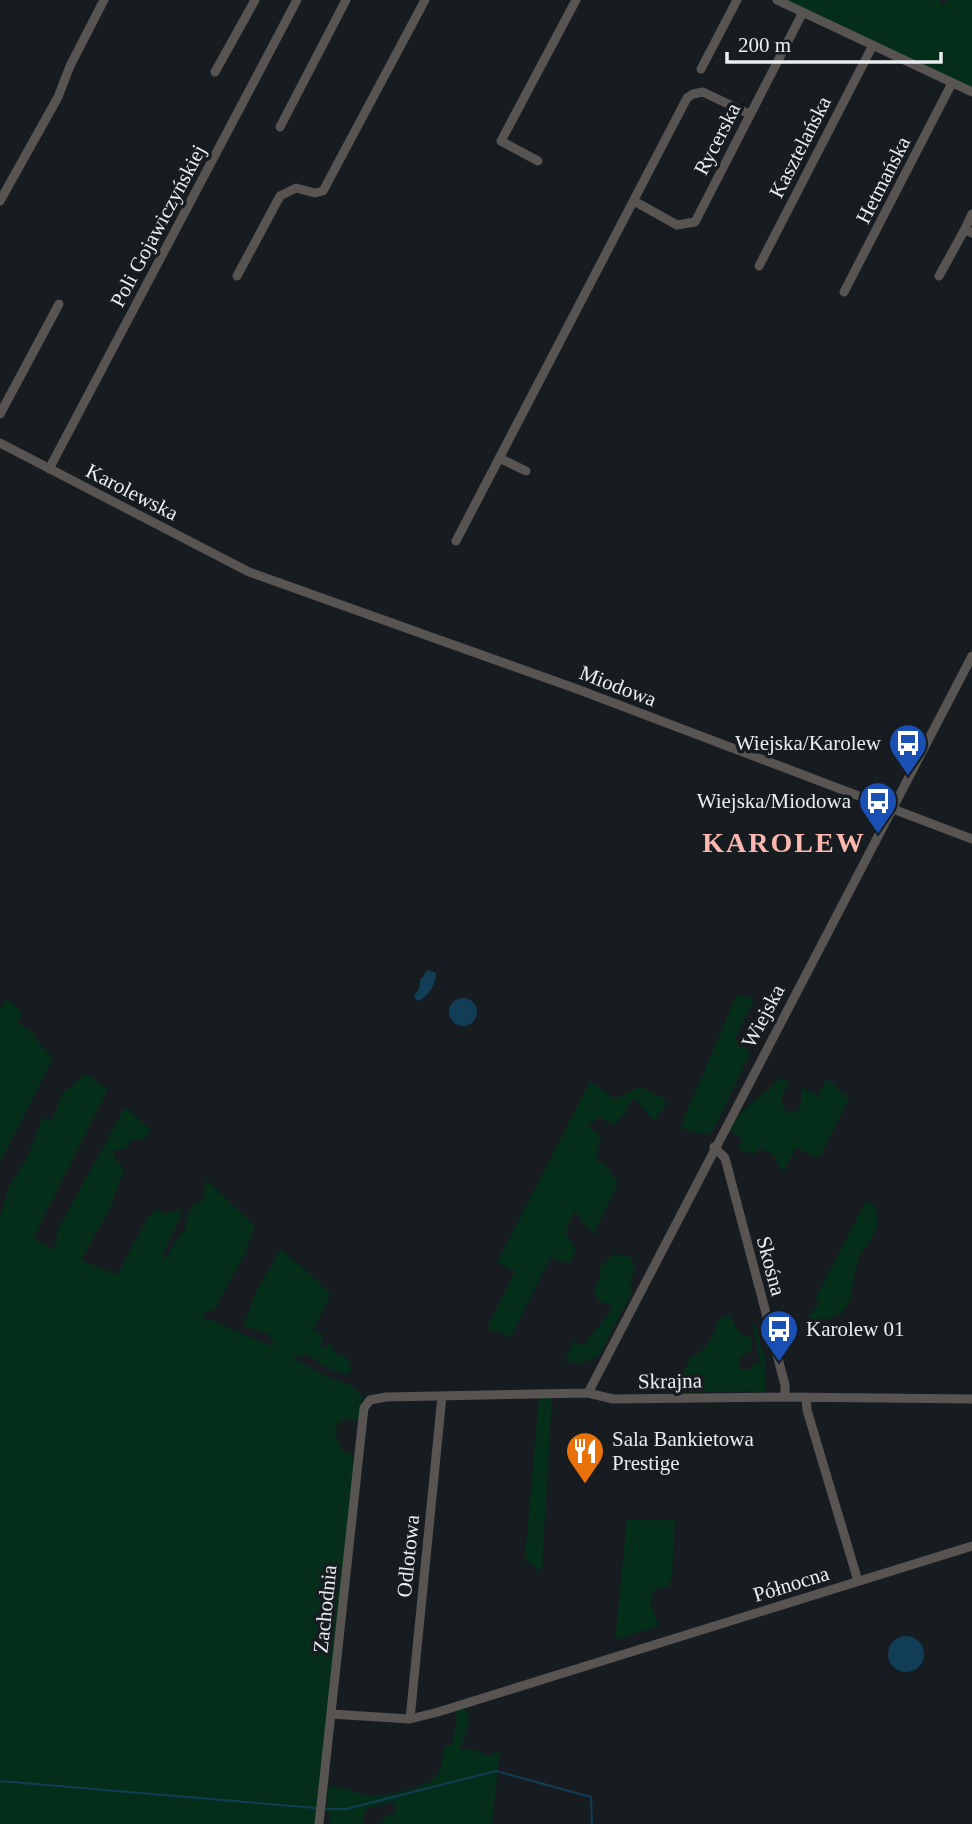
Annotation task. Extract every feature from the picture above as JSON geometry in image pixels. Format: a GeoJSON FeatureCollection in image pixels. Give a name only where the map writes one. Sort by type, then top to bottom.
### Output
{"type":"FeatureCollection","features":[{"type":"Feature","properties":{"kind":"street"},"geometry":{"type":"LineString","coordinates":[[0,201],[58,97],[70,66],[104,0]]}},
{"type":"Feature","properties":{"kind":"street"},"geometry":{"type":"LineString","coordinates":[[215,72],[255,0]]}},
{"type":"Feature","properties":{"kind":"street","name":"Poli Gojawiczyńskiej"},"geometry":{"type":"LineString","coordinates":[[49,469],[297,0]]}},
{"type":"Feature","properties":{"kind":"street"},"geometry":{"type":"LineString","coordinates":[[280,127],[346,0]]}},
{"type":"Feature","properties":{"kind":"street"},"geometry":{"type":"LineString","coordinates":[[237,276],[280,195],[296,188],[315,193],[323,191],[425,0]]}},
{"type":"Feature","properties":{"kind":"street"},"geometry":{"type":"LineString","coordinates":[[538,161],[501,141],[576,0]]}},
{"type":"Feature","properties":{"kind":"street"},"geometry":{"type":"LineString","coordinates":[[701,69],[737,0]]}},
{"type":"Feature","properties":{"kind":"street"},"geometry":{"type":"LineString","coordinates":[[777,0],[972,92]]}},
{"type":"Feature","properties":{"kind":"street","name":"Rycerska"},"geometry":{"type":"LineString","coordinates":[[634,201],[677,225],[695,222],[803,12]]}},
{"type":"Feature","properties":{"kind":"street","name":"Kasztelańska"},"geometry":{"type":"LineString","coordinates":[[759,265],[873,45]]}},
{"type":"Feature","properties":{"kind":"street","name":"Hetmańska"},"geometry":{"type":"LineString","coordinates":[[844,292],[952,83]]}},
{"type":"Feature","properties":{"kind":"street"},"geometry":{"type":"LineString","coordinates":[[456,541],[687,98],[703,92],[749,114]]}},
{"type":"Feature","properties":{"kind":"street"},"geometry":{"type":"LineString","coordinates":[[939,276],[968,231],[972,214]]}},
{"type":"Feature","properties":{"kind":"street"},"geometry":{"type":"LineString","coordinates":[[0,414],[59,304]]}},
{"type":"Feature","properties":{"kind":"street","name":"Karolewska"},"geometry":{"type":"LineString","coordinates":[[0,443],[249,572]]}},
{"type":"Feature","properties":{"kind":"street"},"geometry":{"type":"LineString","coordinates":[[499,458],[526,471]]}},
{"type":"Feature","properties":{"kind":"street","name":"Miodowa"},"geometry":{"type":"LineString","coordinates":[[249,572],[578,689],[972,839]]}},
{"type":"Feature","properties":{"kind":"street","name":"Wiejska"},"geometry":{"type":"LineString","coordinates":[[588,1393],[972,656]]}},
{"type":"Feature","properties":{"kind":"street","name":"Skośna"},"geometry":{"type":"LineString","coordinates":[[715,1147],[724,1155],[726,1162],[784,1381],[785,1397]]}},
{"type":"Feature","properties":{"kind":"street","name":"Skrajna"},"geometry":{"type":"LineString","coordinates":[[370,1400],[386,1397],[588,1393],[613,1399],[972,1399]]}},
{"type":"Feature","properties":{"kind":"street","name":"Odlotowa"},"geometry":{"type":"LineString","coordinates":[[411,1719],[410,1707],[442,1396]]}},
{"type":"Feature","properties":{"kind":"street"},"geometry":{"type":"LineString","coordinates":[[806,1397],[810,1422],[858,1581]]}},
{"type":"Feature","properties":{"kind":"street","name":"Zachodnia"},"geometry":{"type":"LineString","coordinates":[[319,1824],[364,1408],[370,1400]]}},
{"type":"Feature","properties":{"kind":"street","name":"Północna"},"geometry":{"type":"LineString","coordinates":[[411,1719],[972,1546]]}},
{"type":"Feature","properties":{"kind":"street"},"geometry":{"type":"LineString","coordinates":[[331,1714],[411,1719]]}},
{"type":"Feature","properties":{"kind":"green space"},"geometry":{"type":"Polygon","coordinates":[[[786,0],[940,0],[943,5],[947,0],[972,0],[972,87],[786,0]]]}},
{"type":"Feature","properties":{"kind":"green space"},"geometry":{"type":"Polygon","coordinates":[[[737,994],[754,999],[735,1039],[750,1052],[716,1125],[708,1135],[680,1128],[737,994]]]}},
{"type":"Feature","properties":{"kind":"green space"},"geometry":{"type":"Polygon","coordinates":[[[6,999],[23,1013],[18,1023],[34,1033],[37,1041],[53,1059],[0,1162],[0,1009],[6,999]]]}},
{"type":"Feature","properties":{"kind":"green space"},"geometry":{"type":"Polygon","coordinates":[[[86,1074],[108,1089],[33,1238],[54,1250],[59,1227],[125,1107],[151,1130],[142,1140],[131,1140],[126,1149],[114,1149],[114,1157],[124,1171],[109,1210],[81,1260],[117,1275],[148,1217],[158,1209],[165,1214],[183,1210],[161,1259],[165,1257],[186,1230],[185,1222],[193,1205],[204,1196],[207,1181],[255,1226],[245,1254],[214,1310],[205,1312],[203,1317],[271,1346],[273,1342],[268,1334],[243,1326],[257,1290],[281,1249],[331,1293],[313,1332],[321,1333],[323,1338],[319,1346],[325,1347],[332,1343],[334,1352],[347,1357],[352,1369],[347,1375],[341,1373],[320,1364],[306,1353],[302,1357],[295,1356],[294,1359],[351,1385],[364,1398],[360,1404],[359,1422],[346,1418],[337,1423],[336,1438],[343,1452],[352,1453],[354,1464],[315,1824],[0,1824],[0,1217],[9,1187],[28,1157],[42,1118],[52,1120],[63,1093],[86,1074]]]}},
{"type":"Feature","properties":{"kind":"green space"},"geometry":{"type":"Polygon","coordinates":[[[780,1078],[789,1082],[781,1099],[785,1111],[795,1112],[800,1107],[802,1088],[819,1096],[827,1078],[849,1099],[822,1153],[816,1157],[796,1147],[784,1170],[773,1154],[760,1148],[754,1154],[739,1149],[742,1139],[730,1131],[746,1108],[780,1078]]]}},
{"type":"Feature","properties":{"kind":"green space"},"geometry":{"type":"Polygon","coordinates":[[[590,1082],[615,1099],[640,1087],[665,1099],[666,1104],[654,1121],[635,1099],[631,1100],[615,1125],[599,1117],[588,1126],[600,1137],[596,1160],[604,1164],[618,1183],[594,1234],[574,1211],[565,1233],[576,1248],[570,1263],[550,1258],[511,1337],[487,1328],[515,1272],[497,1262],[590,1082]]]}},
{"type":"Feature","properties":{"kind":"green space"},"geometry":{"type":"Polygon","coordinates":[[[866,1201],[876,1207],[877,1227],[859,1258],[850,1301],[839,1314],[813,1321],[807,1316],[819,1305],[816,1297],[866,1201]]]}},
{"type":"Feature","properties":{"kind":"green space"},"geometry":{"type":"Polygon","coordinates":[[[614,1254],[630,1257],[635,1267],[630,1283],[632,1292],[600,1354],[583,1362],[565,1361],[574,1341],[584,1346],[612,1306],[598,1300],[593,1289],[599,1280],[600,1267],[614,1254]]]}},
{"type":"Feature","properties":{"kind":"green space"},"geometry":{"type":"Polygon","coordinates":[[[730,1314],[739,1334],[752,1337],[752,1351],[740,1357],[740,1369],[749,1369],[754,1364],[761,1365],[752,1324],[756,1326],[762,1352],[765,1353],[765,1391],[674,1393],[691,1357],[706,1346],[720,1318],[730,1314]]]}},
{"type":"Feature","properties":{"kind":"green space"},"geometry":{"type":"Polygon","coordinates":[[[539,1398],[552,1398],[542,1569],[536,1569],[525,1559],[539,1398]]]}},
{"type":"Feature","properties":{"kind":"green space"},"geometry":{"type":"Polygon","coordinates":[[[627,1520],[675,1520],[672,1576],[669,1586],[655,1589],[650,1601],[658,1626],[615,1640],[627,1520]]]}},
{"type":"Feature","properties":{"kind":"green space"},"geometry":{"type":"Polygon","coordinates":[[[463,1707],[470,1715],[465,1737],[459,1748],[479,1751],[487,1756],[500,1751],[492,1824],[380,1824],[385,1816],[396,1813],[393,1801],[368,1808],[363,1816],[363,1824],[329,1824],[330,1812],[326,1811],[329,1786],[372,1796],[412,1789],[435,1778],[441,1768],[444,1747],[452,1745],[457,1718],[453,1709],[463,1707]]]}},
{"type":"Feature","properties":{"kind":"water"},"geometry":{"type":"Polygon","coordinates":[[[427,970],[436,973],[435,982],[428,994],[417,1001],[414,995],[427,970]]]}},
{"type":"Feature","properties":{"kind":"water"},"geometry":{"type":"Polygon","coordinates":[[[463,998],[473,1002],[477,1012],[473,1022],[463,1026],[453,1022],[449,1012],[453,1002],[463,998]]]}},
{"type":"Feature","properties":{"kind":"water"},"geometry":{"type":"Polygon","coordinates":[[[906,1636],[918,1642],[924,1654],[918,1666],[906,1672],[894,1666],[888,1654],[894,1642],[906,1636]]]}},
{"type":"Feature","properties":{"kind":"waterway"},"geometry":{"type":"LineString","coordinates":[[326,1809],[346,1809],[496,1771],[591,1797],[592,1824]]}},
{"type":"Feature","properties":{"kind":"waterway"},"geometry":{"type":"LineString","coordinates":[[0,1781],[316,1808]]}},
{"type":"Feature","properties":{"kind":"place","name":"Wiejska/Karolew"},"geometry":{"type":"Point","coordinates":[908,777]}},
{"type":"Feature","properties":{"kind":"place","name":"Wiejska/Miodowa"},"geometry":{"type":"Point","coordinates":[878,835]}},
{"type":"Feature","properties":{"kind":"place","name":"Karolew 01"},"geometry":{"type":"Point","coordinates":[779,1363]}},
{"type":"Feature","properties":{"kind":"place","name":"Sala Bankietowa Prestige"},"geometry":{"type":"Point","coordinates":[585,1485]}},
{"type":"Feature","properties":{"kind":"district","name":"KAROLEW"},"geometry":{"type":"Point","coordinates":[784,842]}}]}
